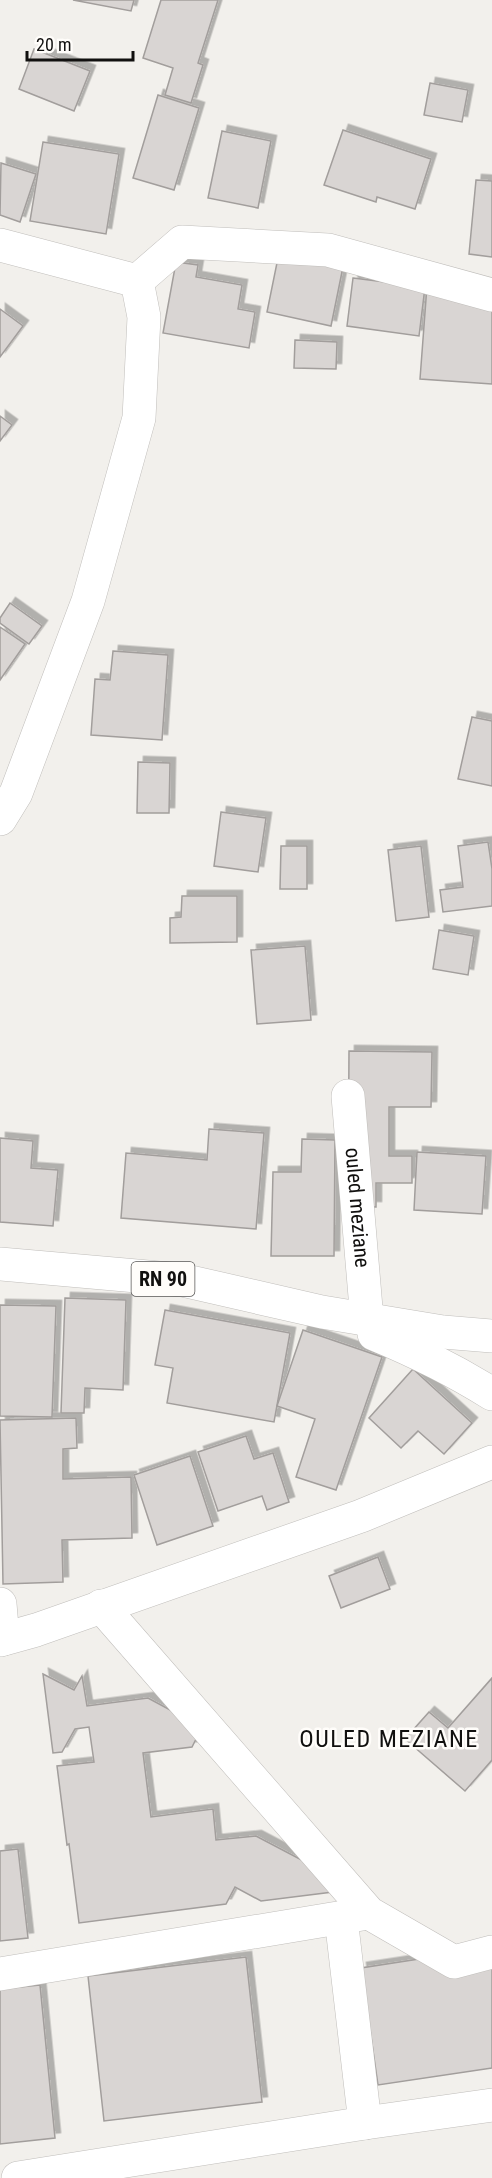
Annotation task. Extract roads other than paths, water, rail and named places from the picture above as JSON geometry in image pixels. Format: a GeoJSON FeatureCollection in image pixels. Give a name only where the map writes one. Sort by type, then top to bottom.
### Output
{"type":"FeatureCollection","features":[{"type":"Feature","properties":{"kind":"street"},"geometry":{"type":"LineString","coordinates":[[137,282],[182,242],[328,250],[492,295]]}},
{"type":"Feature","properties":{"kind":"street"},"geometry":{"type":"LineString","coordinates":[[0,245],[137,282]]}},
{"type":"Feature","properties":{"kind":"street"},"geometry":{"type":"LineString","coordinates":[[0,819],[16,794],[88,602],[138,418],[144,317],[137,282]]}},
{"type":"Feature","properties":{"kind":"street","name":"ouled meziane"},"geometry":{"type":"LineString","coordinates":[[348,1096],[368,1320]]}},
{"type":"Feature","properties":{"kind":"street","name":"RN 90"},"geometry":{"type":"LineString","coordinates":[[0,1264],[182,1280],[322,1312],[443,1332],[492,1336]]}},
{"type":"Feature","properties":{"kind":"street","name":"RN 90"},"geometry":{"type":"LineString","coordinates":[[322,1312],[416,1351],[492,1394]]}},
{"type":"Feature","properties":{"kind":"street"},"geometry":{"type":"LineString","coordinates":[[0,1604],[2,1640],[361,1516],[492,1462]]}},
{"type":"Feature","properties":{"kind":"street"},"geometry":{"type":"LineString","coordinates":[[102,1606],[355,1916],[454,1962],[492,1952]]}},
{"type":"Feature","properties":{"kind":"street"},"geometry":{"type":"LineString","coordinates":[[0,1974],[355,1916]]}},
{"type":"Feature","properties":{"kind":"street"},"geometry":{"type":"LineString","coordinates":[[355,1916],[365,2123]]}},
{"type":"Feature","properties":{"kind":"street"},"geometry":{"type":"LineString","coordinates":[[18,2178],[492,2105]]}},
{"type":"Feature","properties":{"kind":"district","name":"OULED MEZIANE"},"geometry":{"type":"Point","coordinates":[389,1739]}}]}
